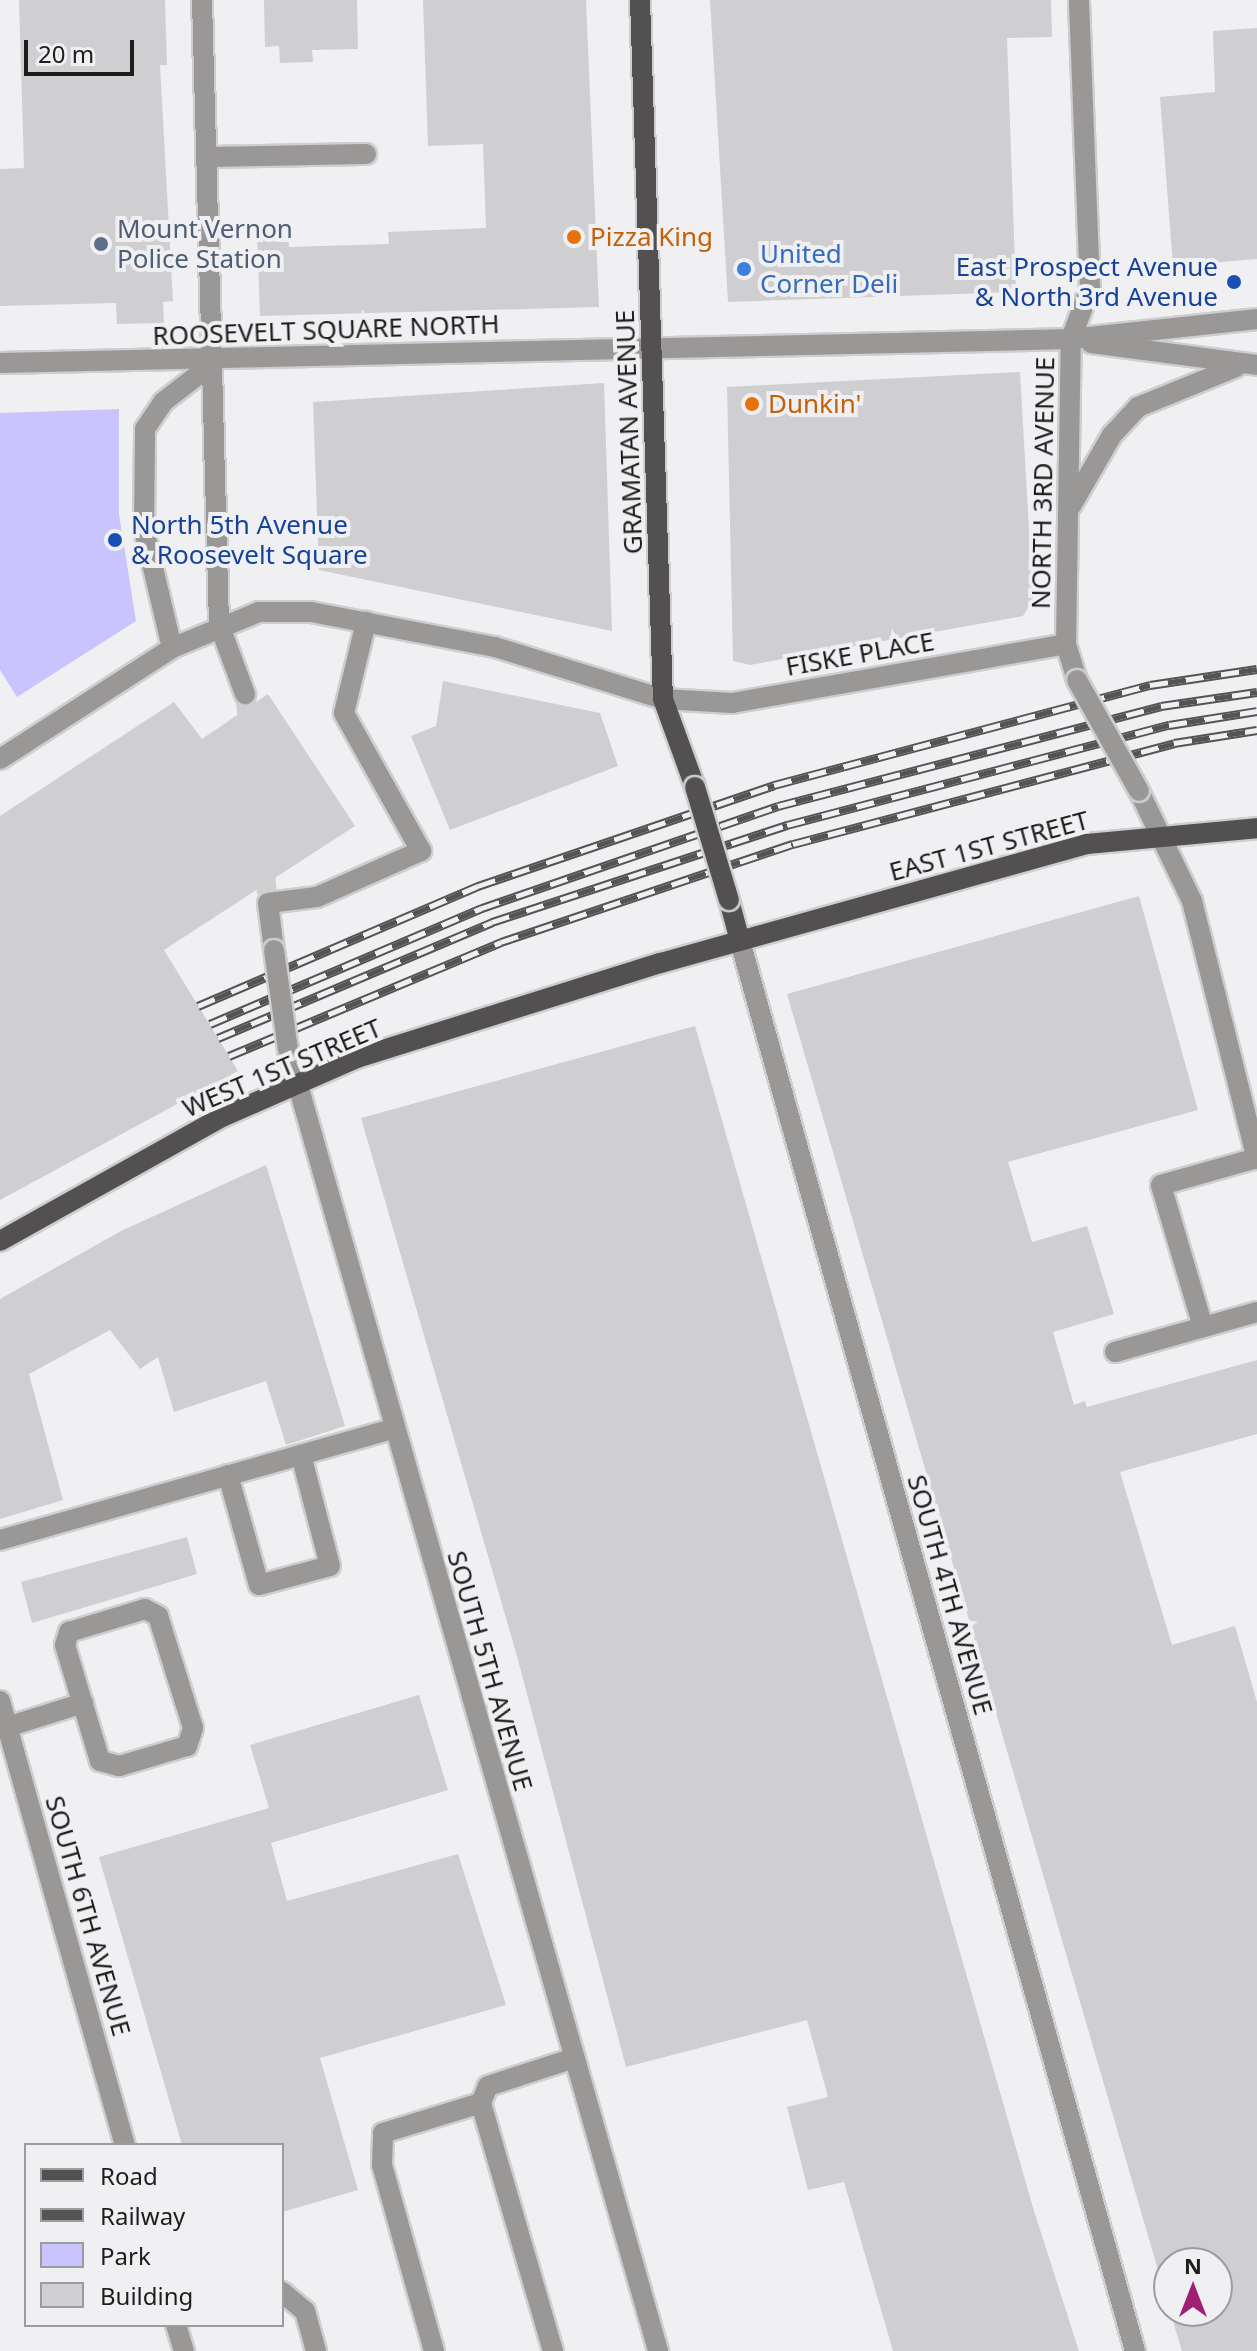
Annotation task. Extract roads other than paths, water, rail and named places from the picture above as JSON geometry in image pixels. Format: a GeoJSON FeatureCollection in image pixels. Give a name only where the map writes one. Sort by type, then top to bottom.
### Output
{"type":"FeatureCollection","features":[{"type":"Feature","properties":{"kind":"main road","name":"GRAMATAN AVENUE"},"geometry":{"type":"LineString","coordinates":[[640,0],[663,699],[715,854]]}},
{"type":"Feature","properties":{"kind":"main road","name":"EAST 1ST STREET"},"geometry":{"type":"LineString","coordinates":[[740,941],[1086,844],[1159,834],[1257,828]]}},
{"type":"Feature","properties":{"kind":"main road","name":"SOUTH 4TH AVENUE"},"geometry":{"type":"LineString","coordinates":[[715,854],[740,941]]}},
{"type":"Feature","properties":{"kind":"main road","name":"WEST 1ST STREET"},"geometry":{"type":"LineString","coordinates":[[0,1241],[222,1117],[357,1058],[740,941]]}},
{"type":"Feature","properties":{"kind":"street"},"geometry":{"type":"LineString","coordinates":[[202,0],[216,361],[219,624],[245,694]]}},
{"type":"Feature","properties":{"kind":"street","name":"NORTH 3RD AVENUE"},"geometry":{"type":"LineString","coordinates":[[1079,0],[1090,288],[1071,339],[1066,644],[1077,680],[1139,791],[1192,901],[1257,1158]]}},
{"type":"Feature","properties":{"kind":"street"},"geometry":{"type":"LineString","coordinates":[[209,157],[366,154]]}},
{"type":"Feature","properties":{"kind":"street"},"geometry":{"type":"LineString","coordinates":[[1071,339],[1257,319]]}},
{"type":"Feature","properties":{"kind":"street"},"geometry":{"type":"LineString","coordinates":[[1071,339],[1236,367],[1257,365]]}},
{"type":"Feature","properties":{"kind":"street","name":"ROOSEVELT SQUARE NORTH"},"geometry":{"type":"LineString","coordinates":[[0,363],[216,361],[653,344],[1071,339]]}},
{"type":"Feature","properties":{"kind":"street"},"geometry":{"type":"LineString","coordinates":[[172,648],[144,530],[145,429],[163,402],[216,361]]}},
{"type":"Feature","properties":{"kind":"street"},"geometry":{"type":"LineString","coordinates":[[1069,509],[1112,435],[1138,407],[1236,367]]}},
{"type":"Feature","properties":{"kind":"street","name":"FISKE PLACE"},"geometry":{"type":"LineString","coordinates":[[0,759],[172,648],[219,624],[259,612],[311,612],[366,622],[495,647],[663,699],[732,703],[1066,644]]}},
{"type":"Feature","properties":{"kind":"street","name":"SOUTH 5TH AVENUE"},"geometry":{"type":"LineString","coordinates":[[366,622],[344,713],[421,851],[341,887],[268,903],[288,1050],[295,1086],[658,2351]]}},
{"type":"Feature","properties":{"kind":"street","name":"SOUTH 4TH AVENUE"},"geometry":{"type":"LineString","coordinates":[[740,941],[1135,2351]]}},
{"type":"Feature","properties":{"kind":"street"},"geometry":{"type":"LineString","coordinates":[[1203,1327],[1161,1185],[1257,1158]]}},
{"type":"Feature","properties":{"kind":"street"},"geometry":{"type":"LineString","coordinates":[[1115,1352],[1257,1312]]}},
{"type":"Feature","properties":{"kind":"street"},"geometry":{"type":"LineString","coordinates":[[0,1540],[393,1429]]}},
{"type":"Feature","properties":{"kind":"street"},"geometry":{"type":"LineString","coordinates":[[228,1475],[259,1585],[330,1566],[301,1455]]}},
{"type":"Feature","properties":{"kind":"street"},"geometry":{"type":"LineString","coordinates":[[145,1609],[158,1616],[193,1728],[187,1746],[119,1766],[100,1761],[83,1703],[65,1645],[69,1632],[145,1609]]}},
{"type":"Feature","properties":{"kind":"street"},"geometry":{"type":"LineString","coordinates":[[3,1715],[83,1703]]}},
{"type":"Feature","properties":{"kind":"street","name":"SOUTH 6TH AVENUE"},"geometry":{"type":"LineString","coordinates":[[3,1715],[124,2143]]}},
{"type":"Feature","properties":{"kind":"street"},"geometry":{"type":"LineString","coordinates":[[553,2351],[481,2103],[488,2086],[574,2058]]}},
{"type":"Feature","properties":{"kind":"street"},"geometry":{"type":"LineString","coordinates":[[434,2351],[382,2165],[383,2133],[481,2103]]}},
{"type":"Feature","properties":{"kind":"street"},"geometry":{"type":"LineString","coordinates":[[284,2294],[305,2311],[316,2351]]}},
{"type":"Feature","properties":{"kind":"street"},"geometry":{"type":"LineString","coordinates":[[177,2327],[184,2351]]}},
{"type":"Feature","properties":{"kind":"tunnel"},"geometry":{"type":"LineString","coordinates":[[245,694],[268,903]]}},
{"type":"Feature","properties":{"kind":"railway"},"geometry":{"type":"LineString","coordinates":[[198,1006],[478,886],[774,785],[1150,685],[1257,669]]}},
{"type":"Feature","properties":{"kind":"railway"},"geometry":{"type":"LineString","coordinates":[[210,1024],[482,908],[778,806],[1161,706],[1257,692]]}},
{"type":"Feature","properties":{"kind":"railway"},"geometry":{"type":"LineString","coordinates":[[218,1038],[492,922],[787,825],[1169,725],[1257,711]]}},
{"type":"Feature","properties":{"kind":"railway"},"geometry":{"type":"LineString","coordinates":[[229,1056],[501,942],[793,844],[1174,743],[1257,730]]}},
{"type":"Feature","properties":{"kind":"place","name":"Pizza King"},"geometry":{"type":"Point","coordinates":[574,237]}},
{"type":"Feature","properties":{"kind":"place","name":"Mount Vernon Police Station"},"geometry":{"type":"Point","coordinates":[101,244]}},
{"type":"Feature","properties":{"kind":"place","name":"United Corner Deli"},"geometry":{"type":"Point","coordinates":[744,269]}},
{"type":"Feature","properties":{"kind":"place","name":"East Prospect Avenue & North 3rd Avenue"},"geometry":{"type":"Point","coordinates":[1234,282]}},
{"type":"Feature","properties":{"kind":"place","name":"Dunkin'"},"geometry":{"type":"Point","coordinates":[752,404]}},
{"type":"Feature","properties":{"kind":"place","name":"North 5th Avenue & Roosevelt Square"},"geometry":{"type":"Point","coordinates":[115,540]}}]}
